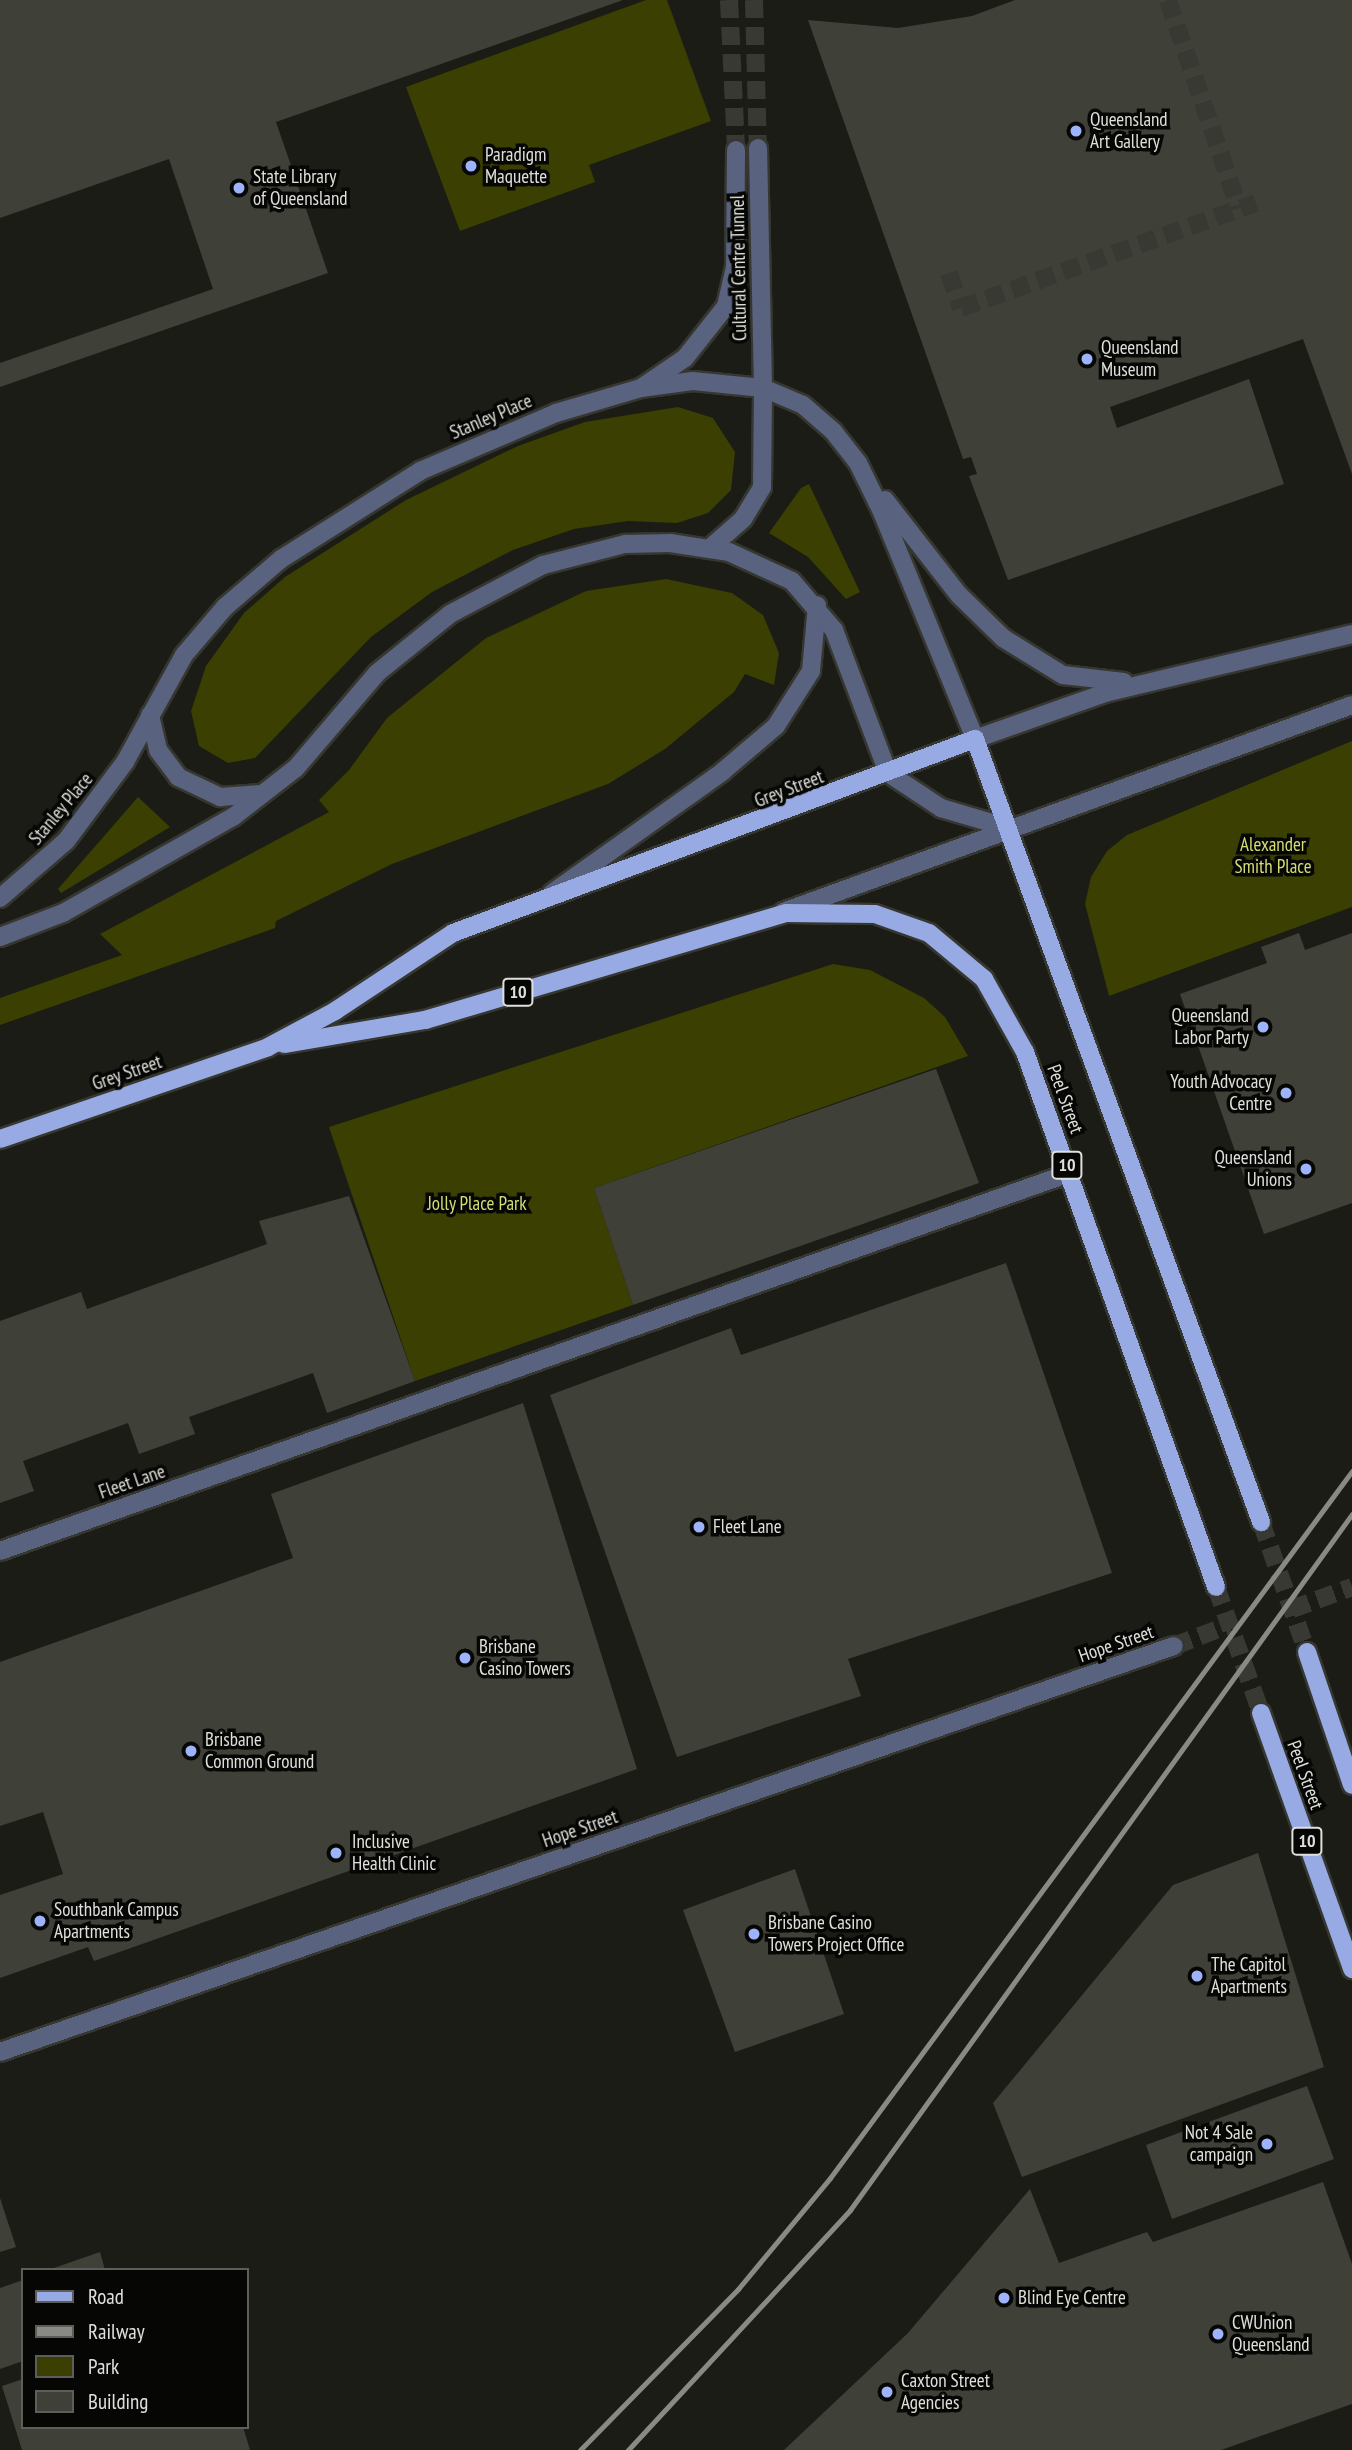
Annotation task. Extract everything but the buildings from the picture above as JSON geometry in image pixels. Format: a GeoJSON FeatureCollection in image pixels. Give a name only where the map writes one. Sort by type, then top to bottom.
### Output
{"type":"FeatureCollection","features":[{"type":"Feature","properties":{"kind":"main road","name":"Grey Street"},"geometry":{"type":"LineString","coordinates":[[268,1047],[335,1011],[424,948],[544,900],[888,774],[975,739]]}},
{"type":"Feature","properties":{"kind":"main road"},"geometry":{"type":"LineString","coordinates":[[975,739],[1261,1522]]}},
{"type":"Feature","properties":{"kind":"main road","name":"Peel Street"},"geometry":{"type":"LineString","coordinates":[[763,919],[823,910],[875,914],[946,943],[984,979],[1010,1020],[1070,1173],[1216,1587]]}},
{"type":"Feature","properties":{"kind":"main road","name":"Grey Street"},"geometry":{"type":"LineString","coordinates":[[0,1139],[268,1047],[425,1020],[763,919]]}},
{"type":"Feature","properties":{"kind":"main road"},"geometry":{"type":"LineString","coordinates":[[1307,1652],[1352,1784]]}},
{"type":"Feature","properties":{"kind":"main road","name":"Peel Street"},"geometry":{"type":"LineString","coordinates":[[1261,1713],[1352,1969]]}},
{"type":"Feature","properties":{"kind":"street","name":"Cultural Centre Tunnel"},"geometry":{"type":"LineString","coordinates":[[710,548],[743,519],[762,487],[763,388],[758,148]]}},
{"type":"Feature","properties":{"kind":"street","name":"Cultural Centre Tunnel"},"geometry":{"type":"LineString","coordinates":[[641,388],[685,358],[726,306],[734,268],[736,150]]}},
{"type":"Feature","properties":{"kind":"street","name":"Stanley Place"},"geometry":{"type":"LineString","coordinates":[[0,898],[81,822],[150,715],[184,655],[225,607],[281,558],[352,510],[491,438],[641,388],[693,381],[763,388],[803,405],[858,463],[975,739]]}},
{"type":"Feature","properties":{"kind":"street"},"geometry":{"type":"LineString","coordinates":[[858,463],[959,595],[1003,639],[1070,677],[1147,683]]}},
{"type":"Feature","properties":{"kind":"street"},"geometry":{"type":"LineString","coordinates":[[0,937],[64,913],[144,870],[265,794],[296,768],[377,673],[481,596],[543,565],[592,550],[670,543],[710,548],[764,565],[817,605],[841,646],[888,774],[941,808],[1009,828]]}},
{"type":"Feature","properties":{"kind":"street"},"geometry":{"type":"LineString","coordinates":[[544,900],[722,772],[776,726],[811,671],[817,605]]}},
{"type":"Feature","properties":{"kind":"street","name":"Grey Street"},"geometry":{"type":"LineString","coordinates":[[975,739],[1046,710],[1352,634]]}},
{"type":"Feature","properties":{"kind":"street","name":"Grey Street"},"geometry":{"type":"LineString","coordinates":[[763,919],[1352,705]]}},
{"type":"Feature","properties":{"kind":"street"},"geometry":{"type":"LineString","coordinates":[[150,715],[158,750],[189,784],[220,797],[265,794]]}},
{"type":"Feature","properties":{"kind":"street","name":"Fleet Lane"},"geometry":{"type":"LineString","coordinates":[[0,1551],[1070,1173]]}},
{"type":"Feature","properties":{"kind":"street","name":"Hope Street"},"geometry":{"type":"LineString","coordinates":[[0,2052],[1174,1646]]}},
{"type":"Feature","properties":{"kind":"green space"},"geometry":{"type":"Polygon","coordinates":[[[646,0],[667,0],[711,121],[589,165],[595,182],[460,231],[406,87],[646,0]]]}},
{"type":"Feature","properties":{"kind":"green space"},"geometry":{"type":"Polygon","coordinates":[[[678,407],[713,418],[735,452],[731,490],[708,513],[677,523],[628,521],[574,529],[513,550],[432,592],[371,637],[255,758],[228,763],[199,746],[191,711],[206,666],[244,613],[285,577],[406,500],[518,446],[585,422],[678,407]]]}},
{"type":"Feature","properties":{"kind":"green space"},"geometry":{"type":"Polygon","coordinates":[[[809,484],[860,592],[846,599],[808,557],[769,533],[801,488],[809,484]]]}},
{"type":"Feature","properties":{"kind":"green space"},"geometry":{"type":"Polygon","coordinates":[[[666,579],[732,593],[763,615],[779,653],[774,685],[745,674],[734,692],[665,749],[608,784],[392,864],[276,921],[275,928],[0,1025],[0,998],[122,955],[100,934],[329,812],[319,800],[349,770],[387,718],[486,638],[586,591],[666,579]]]}},
{"type":"Feature","properties":{"kind":"green space","name":"Alexander Smith Place"},"geometry":{"type":"Polygon","coordinates":[[[1352,741],[1352,907],[1109,996],[1085,904],[1091,877],[1107,851],[1127,835],[1352,741]]]}},
{"type":"Feature","properties":{"kind":"green space"},"geometry":{"type":"Polygon","coordinates":[[[138,797],[170,827],[61,893],[58,889],[138,797]]]}},
{"type":"Feature","properties":{"kind":"green space","name":"Jolly Place Park"},"geometry":{"type":"Polygon","coordinates":[[[833,964],[870,970],[924,998],[945,1017],[968,1056],[594,1188],[633,1305],[415,1381],[329,1127],[833,964]]]}},
{"type":"Feature","properties":{"kind":"tunnel"},"geometry":{"type":"LineString","coordinates":[[729,0],[736,150]]}},
{"type":"Feature","properties":{"kind":"tunnel"},"geometry":{"type":"LineString","coordinates":[[754,0],[758,148]]}},
{"type":"Feature","properties":{"kind":"tunnel"},"geometry":{"type":"LineString","coordinates":[[1168,0],[1239,208]]}},
{"type":"Feature","properties":{"kind":"tunnel"},"geometry":{"type":"LineString","coordinates":[[949,273],[961,308],[1256,203]]}},
{"type":"Feature","properties":{"kind":"tunnel"},"geometry":{"type":"LineString","coordinates":[[1261,1522],[1307,1652]]}},
{"type":"Feature","properties":{"kind":"tunnel"},"geometry":{"type":"LineString","coordinates":[[1216,1587],[1261,1713]]}},
{"type":"Feature","properties":{"kind":"tunnel"},"geometry":{"type":"LineString","coordinates":[[1292,1609],[1352,1587]]}},
{"type":"Feature","properties":{"kind":"tunnel"},"geometry":{"type":"LineString","coordinates":[[1174,1646],[1229,1625]]}},
{"type":"Feature","properties":{"kind":"railway"},"geometry":{"type":"LineString","coordinates":[[580,2450],[738,2289],[830,2178],[1352,1471]]}},
{"type":"Feature","properties":{"kind":"railway"},"geometry":{"type":"LineString","coordinates":[[628,2450],[850,2210],[1352,1514]]}},
{"type":"Feature","properties":{"kind":"place","name":"Queensland Art Gallery"},"geometry":{"type":"Point","coordinates":[1076,131]}},
{"type":"Feature","properties":{"kind":"place","name":"Paradigm Maquette"},"geometry":{"type":"Point","coordinates":[471,166]}},
{"type":"Feature","properties":{"kind":"place","name":"State Library of Queensland"},"geometry":{"type":"Point","coordinates":[239,188]}},
{"type":"Feature","properties":{"kind":"place","name":"Queensland Museum"},"geometry":{"type":"Point","coordinates":[1087,359]}},
{"type":"Feature","properties":{"kind":"place","name":"Queensland Labor Party"},"geometry":{"type":"Point","coordinates":[1263,1027]}},
{"type":"Feature","properties":{"kind":"place","name":"Youth Advocacy Centre"},"geometry":{"type":"Point","coordinates":[1286,1093]}},
{"type":"Feature","properties":{"kind":"place","name":"Queensland Unions"},"geometry":{"type":"Point","coordinates":[1306,1169]}},
{"type":"Feature","properties":{"kind":"place","name":"Fleet Lane"},"geometry":{"type":"Point","coordinates":[699,1527]}},
{"type":"Feature","properties":{"kind":"place","name":"Brisbane Casino Towers"},"geometry":{"type":"Point","coordinates":[465,1658]}},
{"type":"Feature","properties":{"kind":"place","name":"Brisbane Common Ground"},"geometry":{"type":"Point","coordinates":[191,1751]}},
{"type":"Feature","properties":{"kind":"place","name":"Inclusive Health Clinic"},"geometry":{"type":"Point","coordinates":[336,1853]}},
{"type":"Feature","properties":{"kind":"place","name":"Southbank Campus Apartments"},"geometry":{"type":"Point","coordinates":[40,1921]}},
{"type":"Feature","properties":{"kind":"place","name":"Brisbane Casino Towers Project Office"},"geometry":{"type":"Point","coordinates":[754,1934]}},
{"type":"Feature","properties":{"kind":"place","name":"The Capitol Apartments"},"geometry":{"type":"Point","coordinates":[1197,1976]}},
{"type":"Feature","properties":{"kind":"place","name":"Not 4 Sale campaign"},"geometry":{"type":"Point","coordinates":[1267,2144]}},
{"type":"Feature","properties":{"kind":"place","name":"Blind Eye Centre"},"geometry":{"type":"Point","coordinates":[1004,2298]}},
{"type":"Feature","properties":{"kind":"place","name":"CWUnion Queensland"},"geometry":{"type":"Point","coordinates":[1218,2334]}},
{"type":"Feature","properties":{"kind":"place","name":"Caxton Street Agencies"},"geometry":{"type":"Point","coordinates":[887,2392]}}]}
